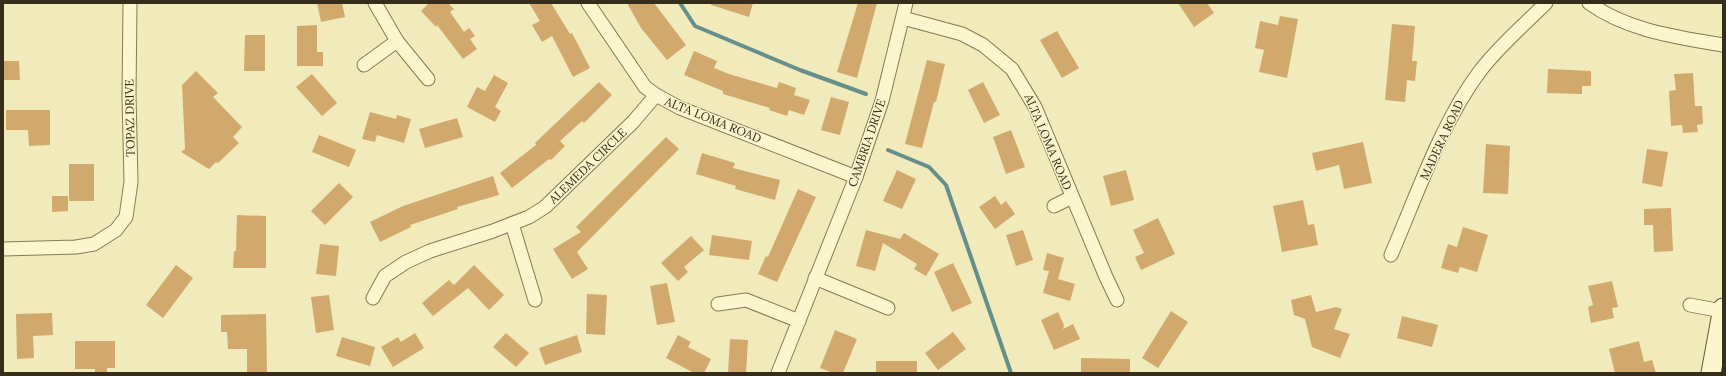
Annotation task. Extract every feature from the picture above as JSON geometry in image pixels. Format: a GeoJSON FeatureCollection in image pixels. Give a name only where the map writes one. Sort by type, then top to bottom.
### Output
{"type":"FeatureCollection","features":[{"type":"Feature","properties":{"kind":"street","name":"TOPAZ DRIVE"},"geometry":{"type":"LineString","coordinates":[[3,248],[76,247],[94,244],[116,230],[126,217],[131,182],[129,96],[130,3]]}},
{"type":"Feature","properties":{"kind":"street"},"geometry":{"type":"LineString","coordinates":[[375,3],[397,41],[428,79]]}},
{"type":"Feature","properties":{"kind":"street","name":"ALTA LOMA ROAD"},"geometry":{"type":"LineString","coordinates":[[588,3],[636,75],[645,87],[656,96],[680,108],[856,177]]}},
{"type":"Feature","properties":{"kind":"street","name":"CAMBRIA DRIVE"},"geometry":{"type":"LineString","coordinates":[[778,373],[856,177],[882,101],[906,3]]}},
{"type":"Feature","properties":{"kind":"street","name":"MADERA ROAD"},"geometry":{"type":"LineString","coordinates":[[1391,255],[1446,127],[1463,97],[1480,70],[1546,3]]}},
{"type":"Feature","properties":{"kind":"street"},"geometry":{"type":"LineString","coordinates":[[1590,3],[1614,18],[1660,34],[1723,45]]}},
{"type":"Feature","properties":{"kind":"street","name":"ALTA LOMA ROAD"},"geometry":{"type":"LineString","coordinates":[[903,18],[962,34],[983,45],[1012,70],[1035,107],[1117,300]]}},
{"type":"Feature","properties":{"kind":"street"},"geometry":{"type":"LineString","coordinates":[[364,66],[397,41]]}},
{"type":"Feature","properties":{"kind":"street","name":"ALEMEDA CIRCLE"},"geometry":{"type":"LineString","coordinates":[[374,298],[385,276],[406,262],[430,251],[512,224],[529,217],[545,207],[559,196],[633,122],[656,96]]}},
{"type":"Feature","properties":{"kind":"street","name":"ALTA LOMA ROAD"},"geometry":{"type":"LineString","coordinates":[[1054,206],[1072,197]]}},
{"type":"Feature","properties":{"kind":"street"},"geometry":{"type":"LineString","coordinates":[[512,224],[535,300]]}},
{"type":"Feature","properties":{"kind":"street"},"geometry":{"type":"LineString","coordinates":[[816,278],[888,308]]}},
{"type":"Feature","properties":{"kind":"street"},"geometry":{"type":"LineString","coordinates":[[718,304],[746,300],[799,321]]}},
{"type":"Feature","properties":{"kind":"street"},"geometry":{"type":"LineString","coordinates":[[1690,305],[1722,311]]}},
{"type":"Feature","properties":{"kind":"street"},"geometry":{"type":"LineString","coordinates":[[1711,373],[1723,308]]}},
{"type":"Feature","properties":{"kind":"building"},"geometry":{"type":"Polygon","coordinates":[[[317,3],[342,3],[345,17],[321,22],[317,3]]]}},
{"type":"Feature","properties":{"kind":"building"},"geometry":{"type":"Polygon","coordinates":[[[429,3],[448,3],[454,9],[450,12],[464,32],[469,28],[475,36],[470,39],[477,49],[463,59],[437,25],[436,27],[421,11],[429,3]]]}},
{"type":"Feature","properties":{"kind":"building"},"geometry":{"type":"Polygon","coordinates":[[[529,3],[551,3],[570,34],[572,33],[590,68],[573,77],[552,36],[542,42],[532,25],[540,21],[529,3]]]}},
{"type":"Feature","properties":{"kind":"building"},"geometry":{"type":"Polygon","coordinates":[[[627,3],[654,3],[686,45],[667,60],[641,28],[627,3]]]}},
{"type":"Feature","properties":{"kind":"building"},"geometry":{"type":"Polygon","coordinates":[[[712,3],[753,3],[749,17],[711,5],[712,3]]]}},
{"type":"Feature","properties":{"kind":"building"},"geometry":{"type":"Polygon","coordinates":[[[858,3],[877,3],[857,78],[837,72],[858,3]]]}},
{"type":"Feature","properties":{"kind":"building"},"geometry":{"type":"Polygon","coordinates":[[[1178,3],[1207,3],[1214,13],[1194,27],[1178,3]]]}},
{"type":"Feature","properties":{"kind":"building"},"geometry":{"type":"Polygon","coordinates":[[[1280,16],[1298,19],[1287,78],[1259,72],[1264,50],[1255,48],[1260,21],[1278,25],[1280,16]]]}},
{"type":"Feature","properties":{"kind":"building"},"geometry":{"type":"Polygon","coordinates":[[[1392,24],[1415,26],[1412,61],[1417,61],[1415,81],[1407,80],[1405,102],[1385,100],[1392,24]]]}},
{"type":"Feature","properties":{"kind":"building"},"geometry":{"type":"Polygon","coordinates":[[[317,25],[317,52],[323,52],[323,66],[297,66],[297,26],[317,25]]]}},
{"type":"Feature","properties":{"kind":"building"},"geometry":{"type":"Polygon","coordinates":[[[1057,31],[1079,68],[1062,78],[1040,40],[1057,31]]]}},
{"type":"Feature","properties":{"kind":"building"},"geometry":{"type":"Polygon","coordinates":[[[245,35],[265,35],[265,71],[244,71],[245,35]]]}},
{"type":"Feature","properties":{"kind":"building"},"geometry":{"type":"Polygon","coordinates":[[[694,51],[717,61],[714,68],[729,74],[777,88],[779,82],[796,88],[794,95],[810,100],[804,115],[789,110],[787,116],[769,110],[770,108],[723,94],[723,91],[684,75],[694,51]]]}},
{"type":"Feature","properties":{"kind":"building"},"geometry":{"type":"Polygon","coordinates":[[[927,60],[945,64],[936,102],[934,102],[922,148],[905,144],[927,60]]]}},
{"type":"Feature","properties":{"kind":"building"},"geometry":{"type":"Polygon","coordinates":[[[3,61],[19,61],[20,80],[3,80],[3,61]]]}},
{"type":"Feature","properties":{"kind":"building"},"geometry":{"type":"Polygon","coordinates":[[[1548,69],[1591,71],[1591,86],[1582,86],[1582,94],[1547,93],[1548,69]]]}},
{"type":"Feature","properties":{"kind":"building"},"geometry":{"type":"Polygon","coordinates":[[[196,71],[218,93],[213,97],[242,127],[233,137],[239,143],[218,163],[216,162],[209,169],[181,152],[185,149],[182,85],[196,71]]]}},
{"type":"Feature","properties":{"kind":"building"},"geometry":{"type":"Polygon","coordinates":[[[1693,73],[1695,106],[1702,106],[1703,124],[1697,125],[1698,132],[1683,133],[1682,125],[1671,126],[1669,91],[1676,90],[1674,74],[1693,73]]]}},
{"type":"Feature","properties":{"kind":"building"},"geometry":{"type":"Polygon","coordinates":[[[312,74],[337,103],[322,116],[296,87],[312,74]]]}},
{"type":"Feature","properties":{"kind":"building"},"geometry":{"type":"Polygon","coordinates":[[[494,75],[508,83],[495,107],[501,111],[495,122],[467,107],[477,87],[485,91],[494,75]]]}},
{"type":"Feature","properties":{"kind":"building"},"geometry":{"type":"Polygon","coordinates":[[[599,82],[612,95],[584,123],[582,121],[560,141],[565,146],[551,160],[549,159],[512,188],[500,173],[536,145],[535,143],[599,82]]]}},
{"type":"Feature","properties":{"kind":"building"},"geometry":{"type":"Polygon","coordinates":[[[983,82],[1000,115],[984,123],[968,90],[983,82]]]}},
{"type":"Feature","properties":{"kind":"building"},"geometry":{"type":"Polygon","coordinates":[[[831,97],[849,102],[840,135],[821,130],[831,97]]]}},
{"type":"Feature","properties":{"kind":"building"},"geometry":{"type":"Polygon","coordinates":[[[6,110],[50,110],[50,145],[29,146],[28,130],[6,130],[6,110]]]}},
{"type":"Feature","properties":{"kind":"building"},"geometry":{"type":"Polygon","coordinates":[[[370,112],[396,119],[397,115],[411,119],[404,143],[377,135],[375,142],[362,139],[370,112]]]}},
{"type":"Feature","properties":{"kind":"building"},"geometry":{"type":"Polygon","coordinates":[[[457,118],[463,137],[425,148],[419,129],[457,118]]]}},
{"type":"Feature","properties":{"kind":"building"},"geometry":{"type":"Polygon","coordinates":[[[1011,130],[1025,167],[1006,174],[993,137],[1011,130]]]}},
{"type":"Feature","properties":{"kind":"building"},"geometry":{"type":"Polygon","coordinates":[[[319,135],[356,150],[349,167],[312,152],[319,135]]]}},
{"type":"Feature","properties":{"kind":"building"},"geometry":{"type":"Polygon","coordinates":[[[666,137],[679,149],[577,252],[588,269],[572,279],[553,249],[581,232],[576,227],[666,137]]]}},
{"type":"Feature","properties":{"kind":"building"},"geometry":{"type":"Polygon","coordinates":[[[1363,142],[1372,183],[1344,189],[1339,165],[1316,171],[1312,153],[1363,142]]]}},
{"type":"Feature","properties":{"kind":"building"},"geometry":{"type":"Polygon","coordinates":[[[1486,144],[1510,146],[1508,194],[1483,193],[1486,144]]]}},
{"type":"Feature","properties":{"kind":"building"},"geometry":{"type":"Polygon","coordinates":[[[1647,149],[1668,152],[1662,187],[1642,183],[1647,149]]]}},
{"type":"Feature","properties":{"kind":"building"},"geometry":{"type":"Polygon","coordinates":[[[702,153],[735,163],[733,168],[780,180],[775,200],[735,189],[736,186],[696,174],[702,153]]]}},
{"type":"Feature","properties":{"kind":"building"},"geometry":{"type":"Polygon","coordinates":[[[69,164],[94,164],[94,201],[69,201],[69,164]]]}},
{"type":"Feature","properties":{"kind":"building"},"geometry":{"type":"Polygon","coordinates":[[[897,170],[916,179],[902,209],[883,201],[897,170]]]}},
{"type":"Feature","properties":{"kind":"building"},"geometry":{"type":"Polygon","coordinates":[[[1126,170],[1134,200],[1111,206],[1103,176],[1126,170]]]}},
{"type":"Feature","properties":{"kind":"building"},"geometry":{"type":"Polygon","coordinates":[[[493,176],[499,195],[457,207],[458,209],[410,225],[411,227],[380,242],[370,222],[403,206],[493,176]]]}},
{"type":"Feature","properties":{"kind":"building"},"geometry":{"type":"Polygon","coordinates":[[[339,183],[353,197],[325,225],[311,211],[339,183]]]}},
{"type":"Feature","properties":{"kind":"building"},"geometry":{"type":"Polygon","coordinates":[[[798,189],[816,197],[777,282],[758,274],[766,256],[768,257],[798,189]]]}},
{"type":"Feature","properties":{"kind":"building"},"geometry":{"type":"Polygon","coordinates":[[[52,196],[68,196],[68,211],[52,212],[52,196]]]}},
{"type":"Feature","properties":{"kind":"building"},"geometry":{"type":"Polygon","coordinates":[[[995,196],[1001,205],[1006,201],[1015,214],[995,229],[979,207],[995,196]]]}},
{"type":"Feature","properties":{"kind":"building"},"geometry":{"type":"Polygon","coordinates":[[[1303,200],[1308,225],[1314,224],[1318,245],[1282,252],[1273,206],[1303,200]]]}},
{"type":"Feature","properties":{"kind":"building"},"geometry":{"type":"Polygon","coordinates":[[[1671,208],[1673,251],[1654,252],[1653,225],[1644,225],[1644,209],[1671,208]]]}},
{"type":"Feature","properties":{"kind":"building"},"geometry":{"type":"Polygon","coordinates":[[[237,215],[266,216],[266,268],[233,268],[234,251],[236,251],[237,215]]]}},
{"type":"Feature","properties":{"kind":"building"},"geometry":{"type":"Polygon","coordinates":[[[1158,218],[1175,254],[1141,270],[1135,257],[1144,253],[1133,230],[1158,218]]]}},
{"type":"Feature","properties":{"kind":"building"},"geometry":{"type":"Polygon","coordinates":[[[1463,227],[1488,235],[1477,272],[1460,267],[1458,273],[1441,268],[1448,244],[1457,247],[1463,227]]]}},
{"type":"Feature","properties":{"kind":"building"},"geometry":{"type":"Polygon","coordinates":[[[866,230],[900,239],[904,233],[939,254],[926,276],[914,269],[917,264],[883,243],[875,271],[856,266],[866,230]]]}},
{"type":"Feature","properties":{"kind":"building"},"geometry":{"type":"Polygon","coordinates":[[[1023,230],[1033,260],[1016,266],[1006,235],[1023,230]]]}},
{"type":"Feature","properties":{"kind":"building"},"geometry":{"type":"Polygon","coordinates":[[[712,235],[752,241],[749,260],[709,255],[712,235]]]}},
{"type":"Feature","properties":{"kind":"building"},"geometry":{"type":"Polygon","coordinates":[[[691,236],[704,250],[684,267],[688,272],[678,281],[661,263],[691,236]]]}},
{"type":"Feature","properties":{"kind":"building"},"geometry":{"type":"Polygon","coordinates":[[[320,244],[339,246],[336,276],[316,274],[320,244]]]}},
{"type":"Feature","properties":{"kind":"building"},"geometry":{"type":"Polygon","coordinates":[[[1047,253],[1064,258],[1058,279],[1075,284],[1070,301],[1043,293],[1049,271],[1043,270],[1047,253]]]}},
{"type":"Feature","properties":{"kind":"building"},"geometry":{"type":"Polygon","coordinates":[[[953,263],[972,303],[952,312],[934,272],[953,263]]]}},
{"type":"Feature","properties":{"kind":"building"},"geometry":{"type":"Polygon","coordinates":[[[176,265],[193,278],[163,318],[146,305],[176,265]]]}},
{"type":"Feature","properties":{"kind":"building"},"geometry":{"type":"Polygon","coordinates":[[[474,265],[504,295],[489,310],[468,288],[433,316],[422,303],[449,280],[454,285],[474,265]]]}},
{"type":"Feature","properties":{"kind":"building"},"geometry":{"type":"Polygon","coordinates":[[[1612,281],[1618,307],[1612,308],[1614,318],[1591,323],[1588,307],[1593,305],[1588,286],[1612,281]]]}},
{"type":"Feature","properties":{"kind":"building"},"geometry":{"type":"Polygon","coordinates":[[[667,283],[675,322],[657,325],[650,286],[667,283]]]}},
{"type":"Feature","properties":{"kind":"building"},"geometry":{"type":"Polygon","coordinates":[[[587,294],[607,295],[605,335],[586,334],[587,294]]]}},
{"type":"Feature","properties":{"kind":"building"},"geometry":{"type":"Polygon","coordinates":[[[329,295],[334,330],[316,333],[311,297],[329,295]]]}},
{"type":"Feature","properties":{"kind":"building"},"geometry":{"type":"Polygon","coordinates":[[[1311,295],[1316,312],[1336,307],[1342,309],[1334,329],[1350,334],[1340,358],[1312,347],[1305,319],[1294,315],[1291,300],[1311,295]]]}},
{"type":"Feature","properties":{"kind":"building"},"geometry":{"type":"Polygon","coordinates":[[[1171,311],[1188,322],[1158,368],[1142,358],[1171,311]]]}},
{"type":"Feature","properties":{"kind":"building"},"geometry":{"type":"Polygon","coordinates":[[[1058,312],[1064,325],[1063,329],[1073,324],[1080,339],[1054,350],[1041,320],[1058,312]]]}},
{"type":"Feature","properties":{"kind":"building"},"geometry":{"type":"Polygon","coordinates":[[[52,313],[53,335],[33,336],[34,358],[17,359],[16,314],[52,313]]]}},
{"type":"Feature","properties":{"kind":"building"},"geometry":{"type":"Polygon","coordinates":[[[266,314],[267,372],[247,372],[247,349],[228,349],[227,332],[221,332],[221,315],[266,314]]]}},
{"type":"Feature","properties":{"kind":"building"},"geometry":{"type":"Polygon","coordinates":[[[1402,316],[1438,325],[1432,347],[1397,338],[1402,316]]]}},
{"type":"Feature","properties":{"kind":"building"},"geometry":{"type":"Polygon","coordinates":[[[835,330],[857,339],[843,373],[833,373],[820,368],[835,330]]]}},
{"type":"Feature","properties":{"kind":"building"},"geometry":{"type":"Polygon","coordinates":[[[953,332],[966,349],[938,370],[925,353],[953,332]]]}},
{"type":"Feature","properties":{"kind":"building"},"geometry":{"type":"Polygon","coordinates":[[[415,333],[424,348],[393,367],[381,347],[398,337],[401,342],[415,333]]]}},
{"type":"Feature","properties":{"kind":"building"},"geometry":{"type":"Polygon","coordinates":[[[506,333],[529,353],[516,367],[493,347],[506,333]]]}},
{"type":"Feature","properties":{"kind":"building"},"geometry":{"type":"Polygon","coordinates":[[[577,335],[582,352],[545,365],[539,348],[577,335]]]}},
{"type":"Feature","properties":{"kind":"building"},"geometry":{"type":"Polygon","coordinates":[[[678,335],[691,342],[688,347],[711,359],[704,373],[694,373],[666,358],[678,335]]]}},
{"type":"Feature","properties":{"kind":"building"},"geometry":{"type":"Polygon","coordinates":[[[342,337],[375,347],[370,366],[336,356],[342,337]]]}},
{"type":"Feature","properties":{"kind":"building"},"geometry":{"type":"Polygon","coordinates":[[[730,339],[748,340],[746,373],[728,373],[730,339]]]}},
{"type":"Feature","properties":{"kind":"building"},"geometry":{"type":"Polygon","coordinates":[[[75,341],[115,341],[115,368],[107,368],[107,373],[95,373],[95,369],[75,369],[75,341]]]}},
{"type":"Feature","properties":{"kind":"building"},"geometry":{"type":"Polygon","coordinates":[[[1639,341],[1644,362],[1652,360],[1656,373],[1615,373],[1609,349],[1639,341]]]}},
{"type":"Feature","properties":{"kind":"building"},"geometry":{"type":"Polygon","coordinates":[[[1081,358],[1130,359],[1130,373],[1081,373],[1081,358]]]}},
{"type":"Feature","properties":{"kind":"building"},"geometry":{"type":"Polygon","coordinates":[[[876,361],[917,361],[917,373],[876,373],[876,361]]]}},
{"type":"Feature","properties":{"kind":"waterway"},"geometry":{"type":"LineString","coordinates":[[680,3],[695,26],[800,70],[866,94]]}},
{"type":"Feature","properties":{"kind":"waterway"},"geometry":{"type":"LineString","coordinates":[[888,150],[929,167],[946,185],[1011,373]]}}]}
